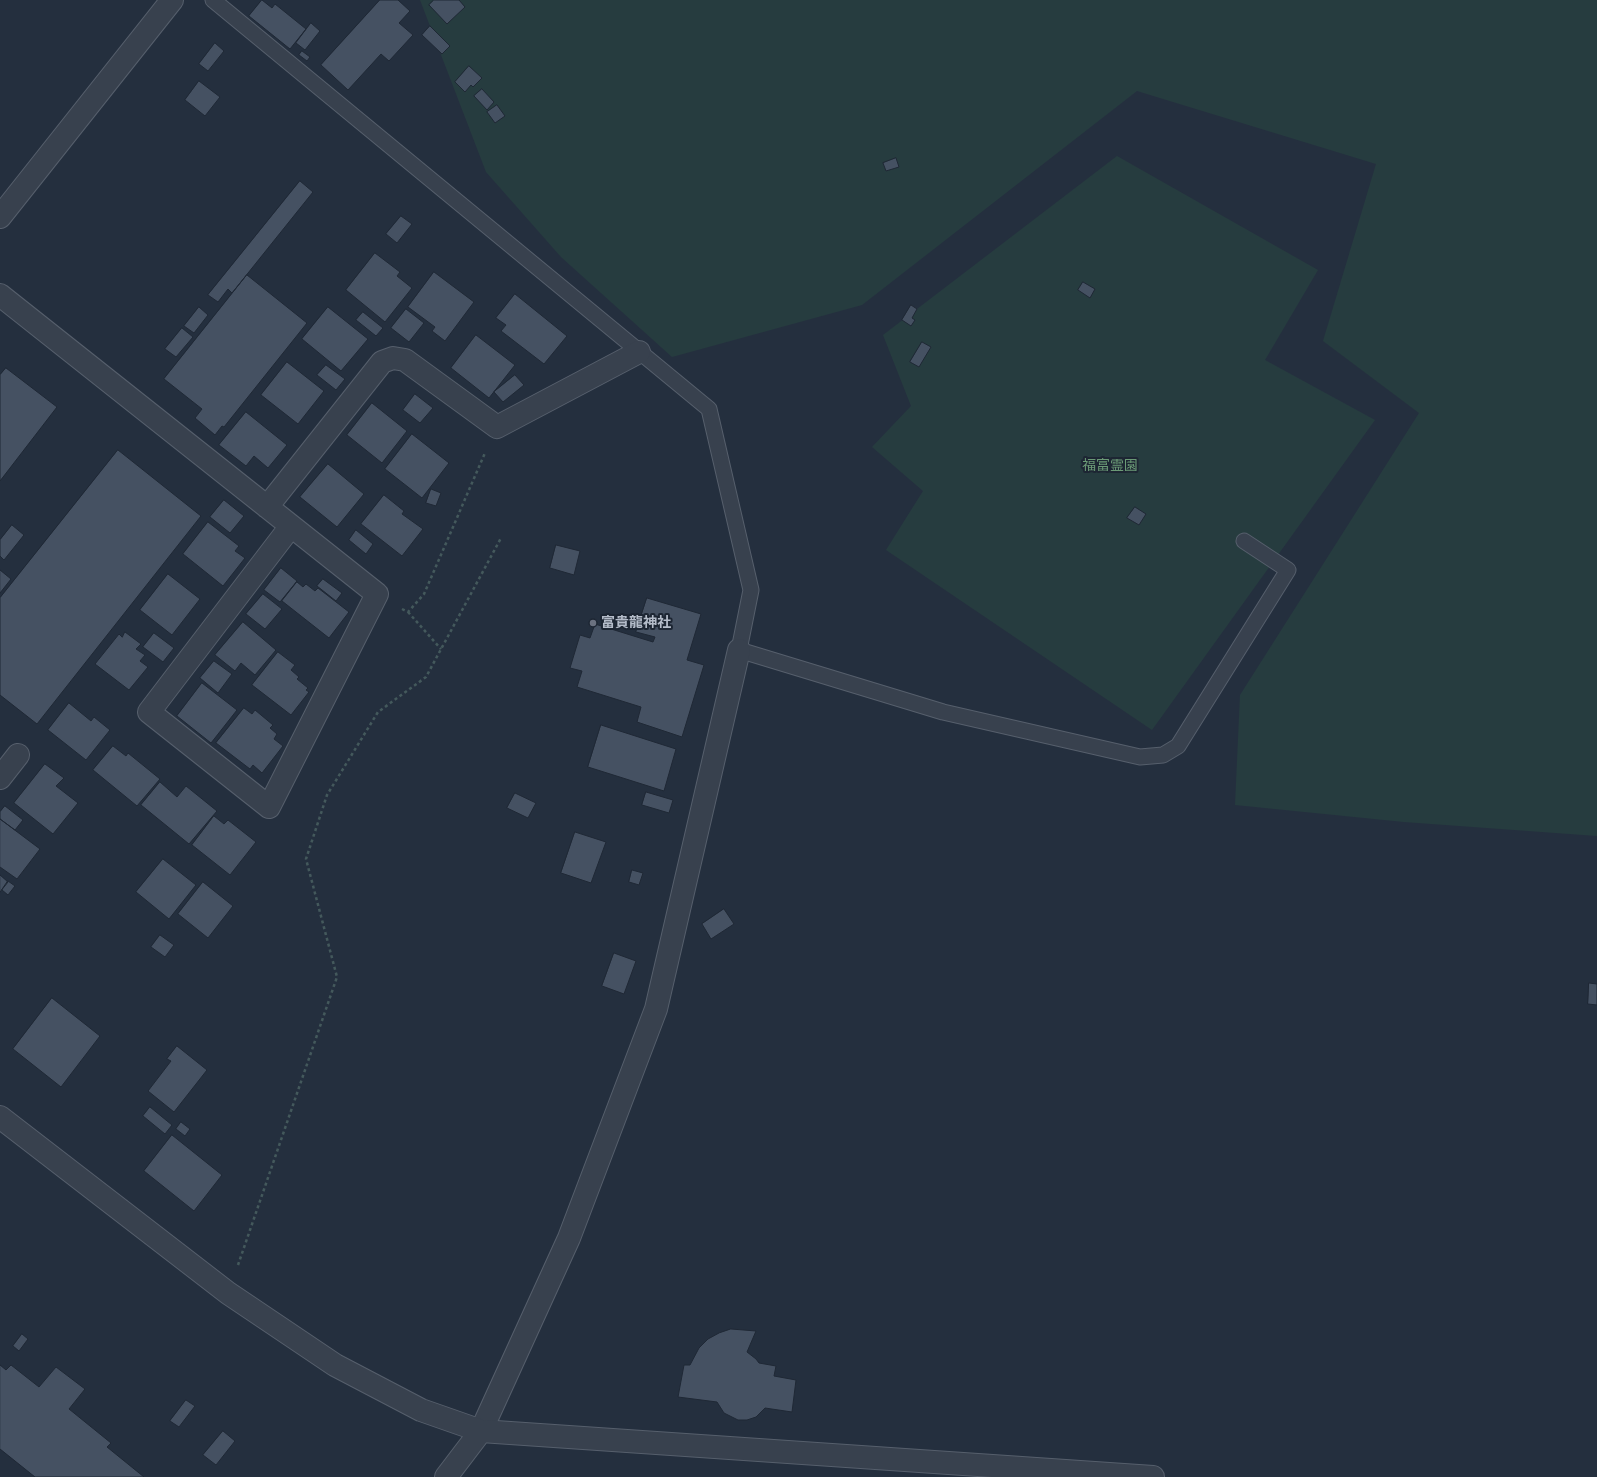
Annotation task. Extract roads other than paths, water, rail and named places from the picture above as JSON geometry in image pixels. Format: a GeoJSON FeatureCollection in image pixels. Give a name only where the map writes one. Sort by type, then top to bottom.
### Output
{"type":"FeatureCollection","features":[{"type":"Feature","properties":{"kind":"street"},"geometry":{"type":"LineString","coordinates":[[0,217],[172,0]]}},
{"type":"Feature","properties":{"kind":"street"},"geometry":{"type":"LineString","coordinates":[[0,295],[377,594],[270,807],[148,712],[291,526]]}},
{"type":"Feature","properties":{"kind":"street"},"geometry":{"type":"LineString","coordinates":[[267,507],[382,362],[393,358],[405,360],[497,426],[639,352]]}},
{"type":"Feature","properties":{"kind":"street"},"geometry":{"type":"LineString","coordinates":[[446,1477],[481,1431],[569,1238],[656,1009],[739,650]]}},
{"type":"Feature","properties":{"kind":"street"},"geometry":{"type":"LineString","coordinates":[[0,778],[18,755]]}},
{"type":"Feature","properties":{"kind":"street"},"geometry":{"type":"LineString","coordinates":[[0,1117],[228,1294],[335,1365],[421,1410],[481,1431],[1153,1477]]}},
{"type":"Feature","properties":{"kind":"lane"},"geometry":{"type":"LineString","coordinates":[[213,0],[709,409],[751,590],[739,650],[943,712],[1140,757],[1163,755],[1178,746],[1288,570],[1244,541]]}},
{"type":"Feature","properties":{"kind":"place","name":"富貴龍神社"},"geometry":{"type":"Point","coordinates":[593,623]}},
{"type":"Feature","properties":{"kind":"park label","name":"福富霊園"},"geometry":{"type":"Point","coordinates":[1110,466]}}]}
